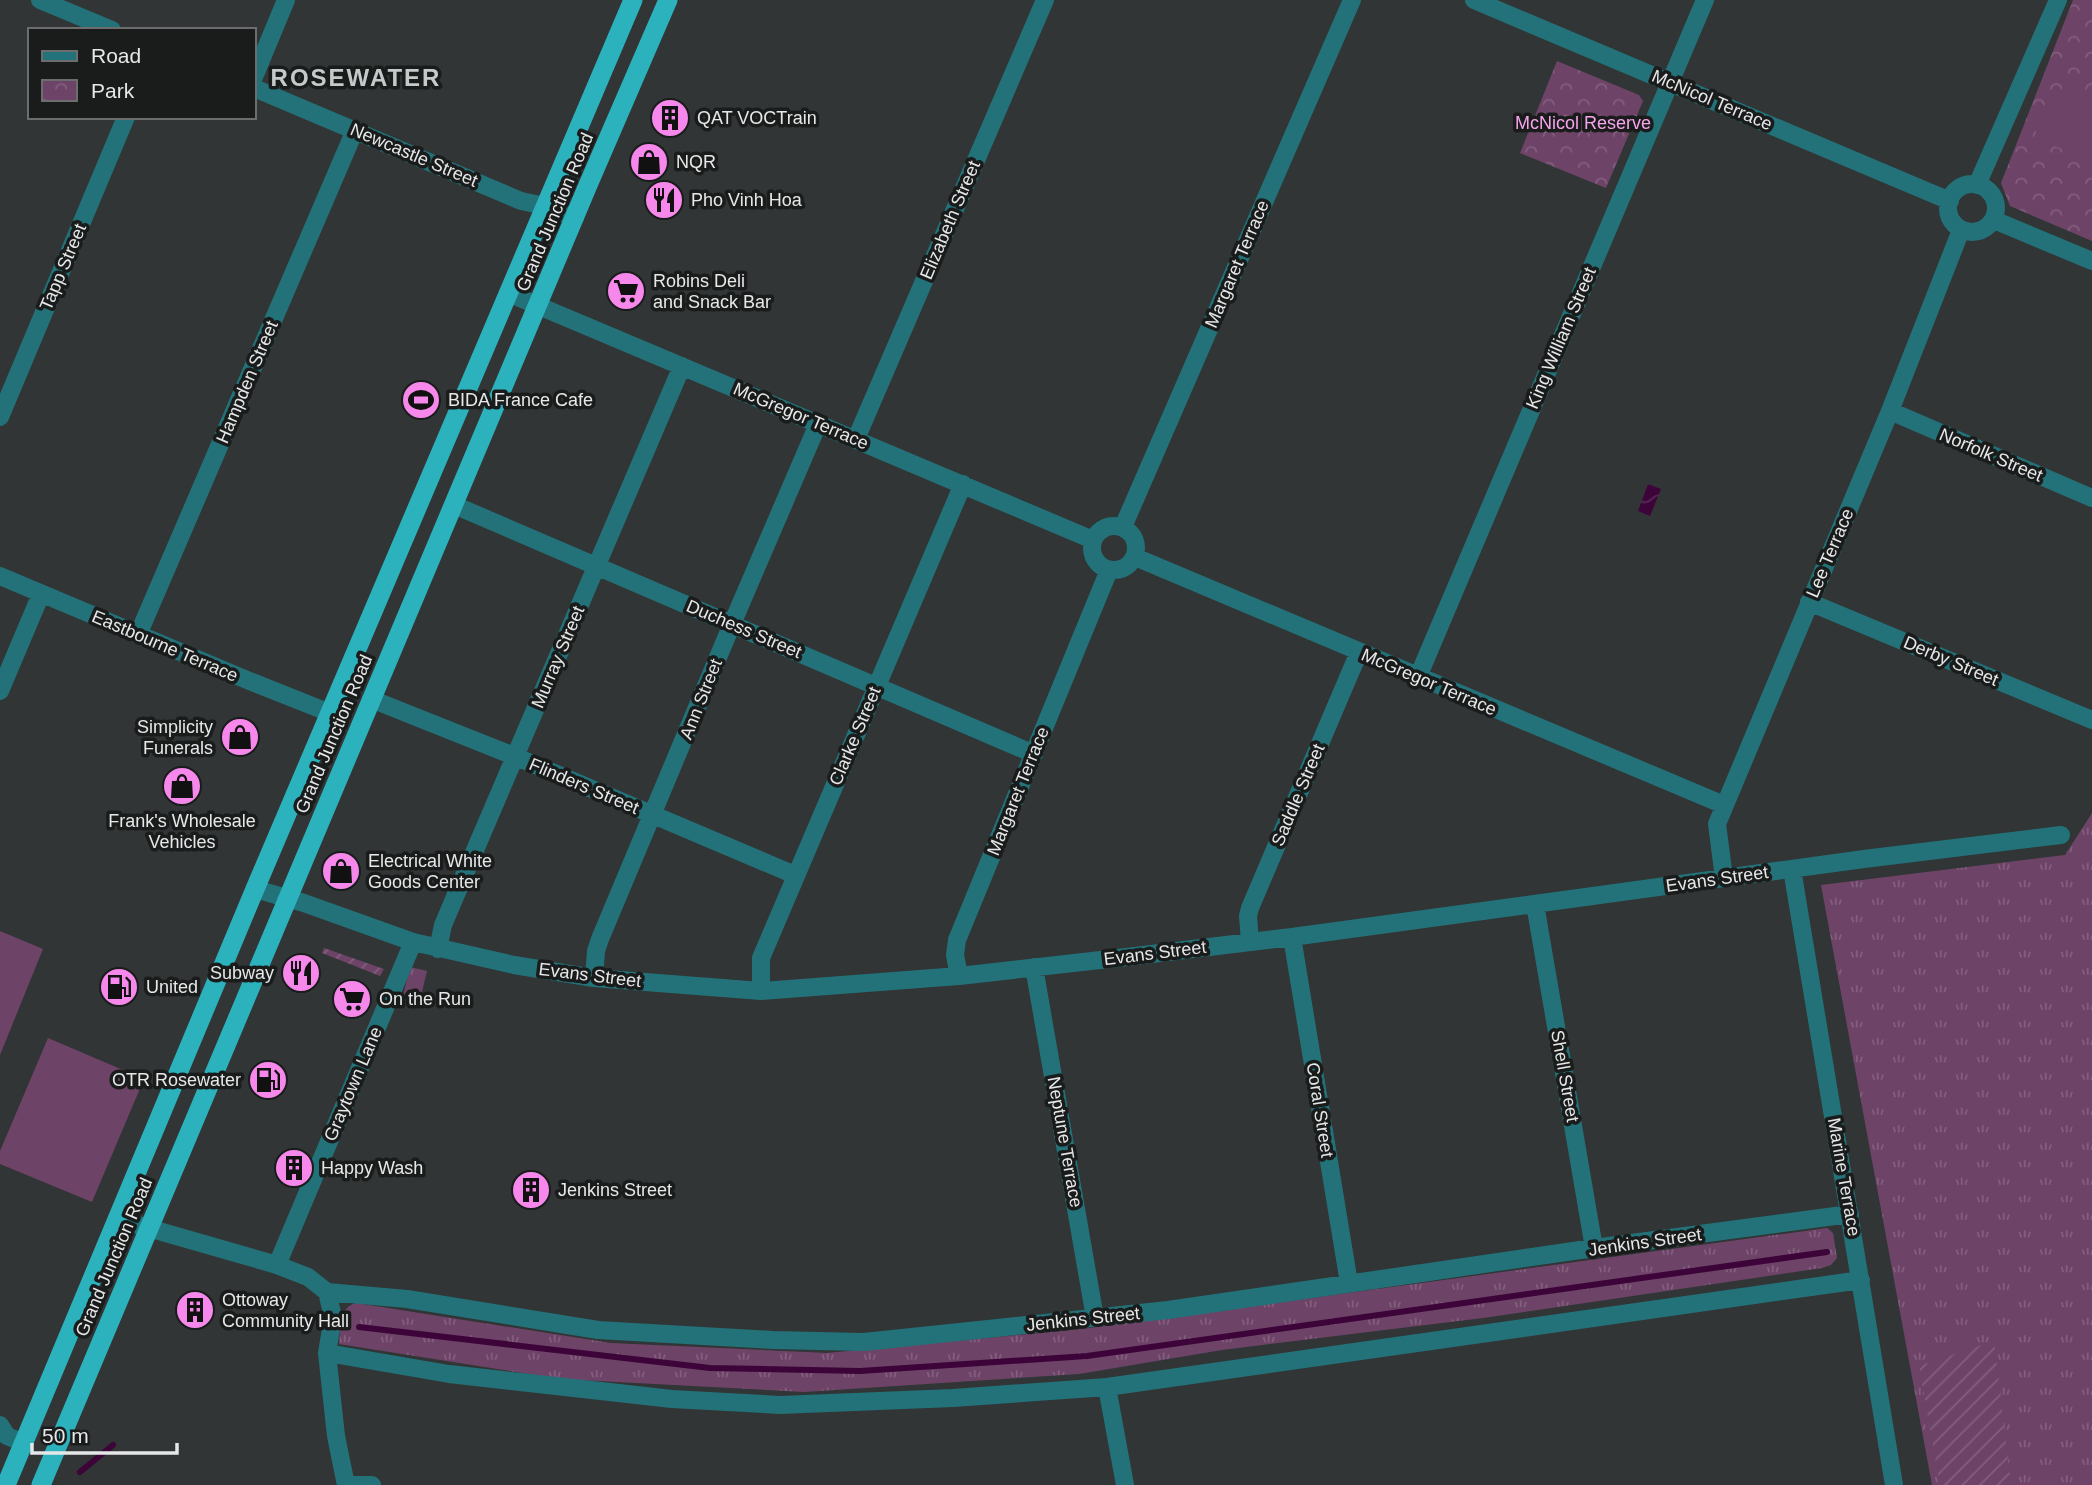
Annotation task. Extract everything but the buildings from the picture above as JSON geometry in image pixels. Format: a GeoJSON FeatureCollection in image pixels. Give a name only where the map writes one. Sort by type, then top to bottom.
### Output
{"type":"FeatureCollection","features":[{"type":"Feature","properties":{"kind":"highway","name":"Grand Junction Road"},"geometry":{"type":"LineString","coordinates":[[6,1485],[255,889],[633,0]]}},
{"type":"Feature","properties":{"kind":"highway","name":"Grand Junction Road"},"geometry":{"type":"LineString","coordinates":[[41,1485],[668,0]]}},
{"type":"Feature","properties":{"kind":"street"},"geometry":{"type":"LineString","coordinates":[[40,0],[107,28]]}},
{"type":"Feature","properties":{"kind":"street"},"geometry":{"type":"LineString","coordinates":[[256,72],[286,0]]}},
{"type":"Feature","properties":{"kind":"street","name":"Elizabeth Street"},"geometry":{"type":"LineString","coordinates":[[856,439],[1045,0]]}},
{"type":"Feature","properties":{"kind":"street","name":"Margaret Terrace"},"geometry":{"type":"LineString","coordinates":[[1123,527],[1352,0]]}},
{"type":"Feature","properties":{"kind":"street","name":"McNicol Terrace"},"geometry":{"type":"LineString","coordinates":[[1474,0],[1950,201]]}},
{"type":"Feature","properties":{"kind":"street","name":"King William Street"},"geometry":{"type":"LineString","coordinates":[[1418,677],[1705,0]]}},
{"type":"Feature","properties":{"kind":"street"},"geometry":{"type":"LineString","coordinates":[[1977,185],[2058,0]]}},
{"type":"Feature","properties":{"kind":"street","name":"Newcastle Street"},"geometry":{"type":"LineString","coordinates":[[256,89],[521,201],[545,206],[575,218]]}},
{"type":"Feature","properties":{"kind":"street","name":"Tapp Street"},"geometry":{"type":"LineString","coordinates":[[0,417],[125,119]]}},
{"type":"Feature","properties":{"kind":"street","name":"Hampden Street"},"geometry":{"type":"LineString","coordinates":[[138,635],[355,130]]}},
{"type":"Feature","properties":{"kind":"street"},"geometry":{"type":"LineString","coordinates":[[1970,184],[1984,187],[1994,198],[1994,220],[1976,233],[1961,230],[1951,221],[1948,207],[1950,201],[1958,189],[1970,184]]}},
{"type":"Feature","properties":{"kind":"street"},"geometry":{"type":"LineString","coordinates":[[1994,220],[2092,261]]}},
{"type":"Feature","properties":{"kind":"street","name":"Lee Terrace"},"geometry":{"type":"LineString","coordinates":[[1724,878],[1717,824],[1890,411],[1961,230]]}},
{"type":"Feature","properties":{"kind":"street","name":"McGregor Terrace"},"geometry":{"type":"LineString","coordinates":[[508,293],[1093,540]]}},
{"type":"Feature","properties":{"kind":"street","name":"Murray Street"},"geometry":{"type":"LineString","coordinates":[[438,949],[443,925],[682,366]]}},
{"type":"Feature","properties":{"kind":"street","name":"Norfolk Street"},"geometry":{"type":"LineString","coordinates":[[1890,411],[2092,498]]}},
{"type":"Feature","properties":{"kind":"street","name":"Ann Street"},"geometry":{"type":"LineString","coordinates":[[594,978],[596,951],[600,939],[818,424]]}},
{"type":"Feature","properties":{"kind":"street","name":"Clarke Street"},"geometry":{"type":"LineString","coordinates":[[761,991],[761,958],[963,484]]}},
{"type":"Feature","properties":{"kind":"street","name":"Duchess Street"},"geometry":{"type":"LineString","coordinates":[[454,505],[1034,754]]}},
{"type":"Feature","properties":{"kind":"street"},"geometry":{"type":"LineString","coordinates":[[1123,527],[1136,542],[1135,556],[1124,568],[1109,570],[1102,567],[1093,555],[1093,540],[1102,529],[1123,527]]}},
{"type":"Feature","properties":{"kind":"street","name":"McGregor Terrace"},"geometry":{"type":"LineString","coordinates":[[1135,556],[1724,805]]}},
{"type":"Feature","properties":{"kind":"street","name":"Margaret Terrace"},"geometry":{"type":"LineString","coordinates":[[959,976],[955,955],[957,940],[1109,570]]}},
{"type":"Feature","properties":{"kind":"street","name":"Eastbourne Terrace"},"geometry":{"type":"LineString","coordinates":[[0,576],[330,713]]}},
{"type":"Feature","properties":{"kind":"street"},"geometry":{"type":"LineString","coordinates":[[0,691],[41,594]]}},
{"type":"Feature","properties":{"kind":"street","name":"Derby Street"},"geometry":{"type":"LineString","coordinates":[[1809,602],[2092,720]]}},
{"type":"Feature","properties":{"kind":"street","name":"Saddle Street"},"geometry":{"type":"LineString","coordinates":[[1250,941],[1250,908],[1359,652]]}},
{"type":"Feature","properties":{"kind":"street","name":"Flinders Street"},"geometry":{"type":"LineString","coordinates":[[371,699],[514,756],[795,876]]}},
{"type":"Feature","properties":{"kind":"street","name":"Evans Street"},"geometry":{"type":"LineString","coordinates":[[255,889],[304,903],[413,942],[514,965],[594,978],[761,991],[959,976],[1127,957],[2061,835]]}},
{"type":"Feature","properties":{"kind":"street","name":"Marine Terrace"},"geometry":{"type":"LineString","coordinates":[[1792,869],[1894,1485]]}},
{"type":"Feature","properties":{"kind":"street","name":"Shell Street"},"geometry":{"type":"LineString","coordinates":[[1535,904],[1594,1248]]}},
{"type":"Feature","properties":{"kind":"street","name":"Coral Street"},"geometry":{"type":"LineString","coordinates":[[1292,937],[1349,1283]]}},
{"type":"Feature","properties":{"kind":"street","name":"Graytown Lane"},"geometry":{"type":"LineString","coordinates":[[277,1265],[413,942]]}},
{"type":"Feature","properties":{"kind":"street","name":"Neptune Terrace"},"geometry":{"type":"LineString","coordinates":[[1034,967],[1095,1318]]}},
{"type":"Feature","properties":{"kind":"street","name":"Jenkins Street"},"geometry":{"type":"LineString","coordinates":[[117,1219],[277,1265],[308,1277],[327,1292],[407,1299],[598,1329],[773,1340],[864,1342],[1168,1310],[1850,1214]]}},
{"type":"Feature","properties":{"kind":"street"},"geometry":{"type":"LineString","coordinates":[[327,1353],[462,1376],[672,1399],[780,1405],[953,1398],[1107,1387],[1861,1280]]}},
{"type":"Feature","properties":{"kind":"street"},"geometry":{"type":"LineString","coordinates":[[327,1292],[333,1317],[327,1353],[346,1485]]}},
{"type":"Feature","properties":{"kind":"street"},"geometry":{"type":"LineString","coordinates":[[1107,1387],[1125,1485]]}},
{"type":"Feature","properties":{"kind":"street"},"geometry":{"type":"LineString","coordinates":[[0,1425],[7,1436],[24,1443]]}},
{"type":"Feature","properties":{"kind":"street"},"geometry":{"type":"LineString","coordinates":[[355,1485],[372,1485]]}},
{"type":"Feature","properties":{"kind":"green space"},"geometry":{"type":"Polygon","coordinates":[[[2073,0],[2092,0],[2092,241],[2010,206],[2001,183],[2073,0]]]}},
{"type":"Feature","properties":{"kind":"green space","name":"McNicol Reserve"},"geometry":{"type":"Polygon","coordinates":[[[1557,61],[1639,95],[1643,101],[1606,188],[1520,153],[1557,61]]]}},
{"type":"Feature","properties":{"kind":"green space"},"geometry":{"type":"Polygon","coordinates":[[[2056,87],[2092,103],[2092,162],[2034,137],[2056,87]]]}},
{"type":"Feature","properties":{"kind":"green space"},"geometry":{"type":"Polygon","coordinates":[[[2092,813],[2092,1485],[1932,1485],[1821,885],[2065,855],[2092,813]]]}},
{"type":"Feature","properties":{"kind":"green space"},"geometry":{"type":"Polygon","coordinates":[[[0,931],[43,949],[0,1055],[0,931]]]}},
{"type":"Feature","properties":{"kind":"green space"},"geometry":{"type":"Polygon","coordinates":[[[324,948],[384,969],[380,976],[322,953],[324,948]]]}},
{"type":"Feature","properties":{"kind":"green space"},"geometry":{"type":"Polygon","coordinates":[[[410,967],[427,971],[420,1000],[403,996],[410,967]]]}},
{"type":"Feature","properties":{"kind":"green space"},"geometry":{"type":"Polygon","coordinates":[[[48,1038],[144,1079],[92,1202],[0,1164],[0,1151],[48,1038]]]}},
{"type":"Feature","properties":{"kind":"green space"},"geometry":{"type":"Polygon","coordinates":[[[1827,1228],[1833,1233],[1837,1258],[1831,1265],[1822,1268],[1483,1318],[1222,1350],[1079,1374],[804,1392],[560,1379],[339,1344],[343,1314],[356,1303],[611,1343],[827,1353],[1082,1329],[1827,1228]]]}},
{"type":"Feature","properties":{"kind":"green space"},"geometry":{"type":"Polygon","coordinates":[[[1994,1341],[2011,1485],[1940,1485],[1919,1366],[1994,1341]]]}},
{"type":"Feature","properties":{"kind":"water"},"geometry":{"type":"Polygon","coordinates":[[[1648,484],[1661,489],[1650,516],[1638,511],[1648,484]]]}},
{"type":"Feature","properties":{"kind":"waterway"},"geometry":{"type":"LineString","coordinates":[[359,1327],[710,1368],[860,1371],[1087,1356],[1827,1252]]}},
{"type":"Feature","properties":{"kind":"waterway"},"geometry":{"type":"LineString","coordinates":[[80,1472],[113,1445]]}},
{"type":"Feature","properties":{"kind":"place","name":"QAT VOCTrain"},"geometry":{"type":"Point","coordinates":[670,118]}},
{"type":"Feature","properties":{"kind":"place","name":"NQR"},"geometry":{"type":"Point","coordinates":[649,162]}},
{"type":"Feature","properties":{"kind":"place","name":"Pho Vinh Hoa"},"geometry":{"type":"Point","coordinates":[664,200]}},
{"type":"Feature","properties":{"kind":"place","name":"Robins Deli and Snack Bar"},"geometry":{"type":"Point","coordinates":[626,291]}},
{"type":"Feature","properties":{"kind":"place","name":"BIDA France Cafe"},"geometry":{"type":"Point","coordinates":[421,400]}},
{"type":"Feature","properties":{"kind":"place","name":"Simplicity Funerals"},"geometry":{"type":"Point","coordinates":[240,737]}},
{"type":"Feature","properties":{"kind":"place","name":"Frank's Wholesale Vehicles"},"geometry":{"type":"Point","coordinates":[182,786]}},
{"type":"Feature","properties":{"kind":"place","name":"Electrical White Goods Center"},"geometry":{"type":"Point","coordinates":[341,871]}},
{"type":"Feature","properties":{"kind":"place","name":"Subway"},"geometry":{"type":"Point","coordinates":[301,973]}},
{"type":"Feature","properties":{"kind":"place","name":"United"},"geometry":{"type":"Point","coordinates":[119,987]}},
{"type":"Feature","properties":{"kind":"place","name":"On the Run"},"geometry":{"type":"Point","coordinates":[352,999]}},
{"type":"Feature","properties":{"kind":"place","name":"OTR Rosewater"},"geometry":{"type":"Point","coordinates":[268,1080]}},
{"type":"Feature","properties":{"kind":"place","name":"Happy Wash"},"geometry":{"type":"Point","coordinates":[294,1168]}},
{"type":"Feature","properties":{"kind":"place","name":"Jenkins Street"},"geometry":{"type":"Point","coordinates":[531,1190]}},
{"type":"Feature","properties":{"kind":"place","name":"Ottoway Community Hall"},"geometry":{"type":"Point","coordinates":[195,1310]}},
{"type":"Feature","properties":{"kind":"district","name":"ROSEWATER"},"geometry":{"type":"Point","coordinates":[356,77]}}]}
